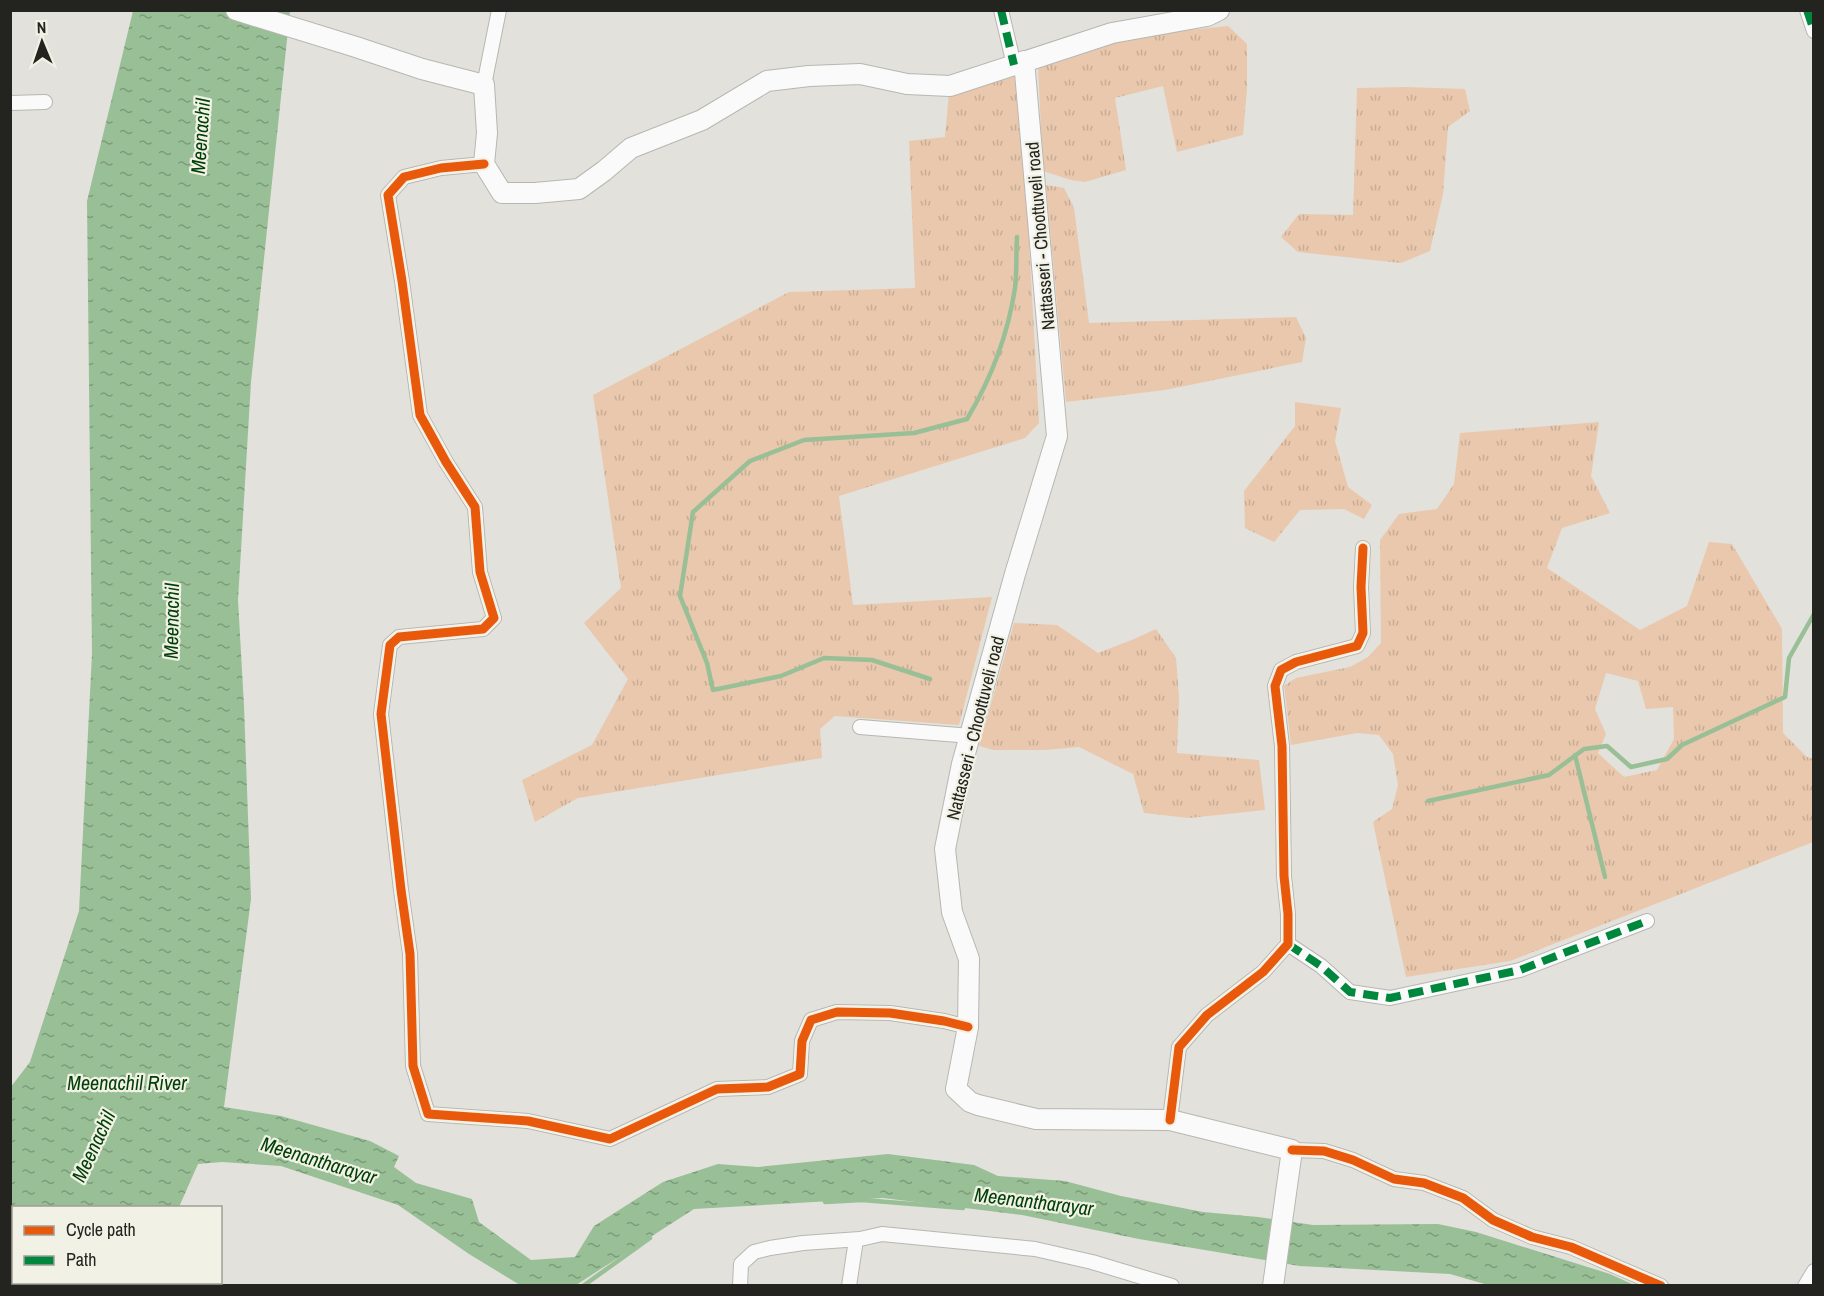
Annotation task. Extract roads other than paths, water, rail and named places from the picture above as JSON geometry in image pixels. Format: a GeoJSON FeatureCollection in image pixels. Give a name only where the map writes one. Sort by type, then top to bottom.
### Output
{"type":"FeatureCollection","features":[{"type":"Feature","properties":{"kind":"main road"},"geometry":{"type":"LineString","coordinates":[[236,10],[422,69],[486,86],[487,133],[484,164],[502,193],[579,189],[632,148],[702,120],[767,81],[809,76],[860,74],[907,84],[950,86],[1112,33],[1207,16],[1219,10]]}},
{"type":"Feature","properties":{"kind":"main road","name":"Nattasseri - Choottuveli road"},"geometry":{"type":"LineString","coordinates":[[1019,63],[1057,436],[962,764],[945,849],[952,912],[969,959],[968,1027],[956,1089],[970,1102],[1036,1119],[1170,1120],[1292,1150]]}},
{"type":"Feature","properties":{"kind":"main road"},"geometry":{"type":"LineString","coordinates":[[1274,1280],[1292,1150]]}},
{"type":"Feature","properties":{"kind":"street"},"geometry":{"type":"LineString","coordinates":[[484,86],[499,10]]}},
{"type":"Feature","properties":{"kind":"street"},"geometry":{"type":"LineString","coordinates":[[1001,10],[1019,63]]}},
{"type":"Feature","properties":{"kind":"street"},"geometry":{"type":"LineString","coordinates":[[1808,10],[1814,31]]}},
{"type":"Feature","properties":{"kind":"street"},"geometry":{"type":"LineString","coordinates":[[10,103],[45,102]]}},
{"type":"Feature","properties":{"kind":"street"},"geometry":{"type":"LineString","coordinates":[[484,164],[441,168],[404,177],[388,195],[401,270],[420,415],[446,462],[475,507],[480,572],[494,618],[483,629],[399,637],[390,645],[381,714],[410,954],[413,1066],[428,1114],[528,1121],[610,1139],[717,1089],[768,1087],[801,1074],[802,1041],[811,1020],[837,1012],[890,1013],[968,1027]]}},
{"type":"Feature","properties":{"kind":"street"},"geometry":{"type":"LineString","coordinates":[[1170,1120],[1179,1047],[1207,1015],[1263,972],[1288,944],[1284,876],[1282,746],[1275,686],[1281,670],[1296,662],[1357,646],[1363,633],[1361,587],[1363,548]]}},
{"type":"Feature","properties":{"kind":"street"},"geometry":{"type":"LineString","coordinates":[[860,728],[971,736]]}},
{"type":"Feature","properties":{"kind":"street"},"geometry":{"type":"LineString","coordinates":[[1288,944],[1321,966],[1350,992],[1390,998],[1520,970],[1647,921]]}},
{"type":"Feature","properties":{"kind":"street","name":"Nattasseri - Choottuveli road"},"geometry":{"type":"LineString","coordinates":[[1292,1150],[1324,1151],[1353,1160],[1394,1179],[1424,1183],[1463,1197],[1493,1220],[1532,1237],[1571,1247],[1661,1286]]}},
{"type":"Feature","properties":{"kind":"street"},"geometry":{"type":"LineString","coordinates":[[740,1286],[741,1264],[754,1252],[803,1243],[856,1240],[882,1234],[1035,1249],[1092,1262],[1172,1286]]}},
{"type":"Feature","properties":{"kind":"street"},"geometry":{"type":"LineString","coordinates":[[849,1286],[856,1240]]}},
{"type":"Feature","properties":{"kind":"street"},"geometry":{"type":"LineString","coordinates":[[1805,1286],[1814,1271]]}},
{"type":"Feature","properties":{"kind":"water","name":"Meenachil River"},"geometry":{"type":"Polygon","coordinates":[[[133,11],[290,11],[251,382],[238,600],[251,899],[224,1107],[281,1116],[370,1141],[399,1156],[394,1167],[416,1183],[472,1199],[479,1222],[531,1260],[575,1257],[594,1226],[663,1182],[718,1164],[758,1167],[888,1154],[974,1165],[998,1176],[1065,1181],[1121,1196],[1203,1212],[1313,1225],[1438,1224],[1476,1232],[1610,1274],[1634,1285],[1488,1285],[1450,1274],[1300,1266],[1139,1239],[1022,1215],[883,1198],[694,1209],[576,1285],[520,1285],[469,1254],[398,1205],[281,1166],[222,1162],[198,1164],[179,1206],[12,1206],[12,1284],[83,1284],[80,1286],[11,1285],[10,1088],[30,1062],[79,911],[92,654],[87,201],[133,11]]]}},
{"type":"Feature","properties":{"kind":"waterway"},"geometry":{"type":"LineString","coordinates":[[930,679],[872,660],[824,658],[781,676],[713,690],[707,663],[680,596],[693,512],[750,461],[804,440],[914,433],[967,419],[991,372],[1008,322],[1015,288],[1017,237]]}},
{"type":"Feature","properties":{"kind":"waterway"},"geometry":{"type":"LineString","coordinates":[[1428,801],[1549,775],[1584,749],[1607,746],[1631,767],[1667,759],[1682,745],[1785,697],[1789,658],[1814,614]]}},
{"type":"Feature","properties":{"kind":"waterway"},"geometry":{"type":"LineString","coordinates":[[1575,755],[1605,877]]}},
{"type":"Feature","properties":{"kind":"waterway","name":"Meenantharayar"},"geometry":{"type":"LineString","coordinates":[[825,1202],[862,1200],[963,1208]]}},
{"type":"Feature","properties":{"kind":"waterway","name":"Meenantharayar"},"geometry":{"type":"LineString","coordinates":[[583,1286],[650,1238]]}},
{"type":"Feature","properties":{"kind":"water label","name":"Meenachil"},"geometry":{"type":"Point","coordinates":[200,136]}},
{"type":"Feature","properties":{"kind":"water label","name":"Meenachil"},"geometry":{"type":"Point","coordinates":[171,621]}},
{"type":"Feature","properties":{"kind":"water label","name":"Meenachil"},"geometry":{"type":"Point","coordinates":[93,1146]}}]}
